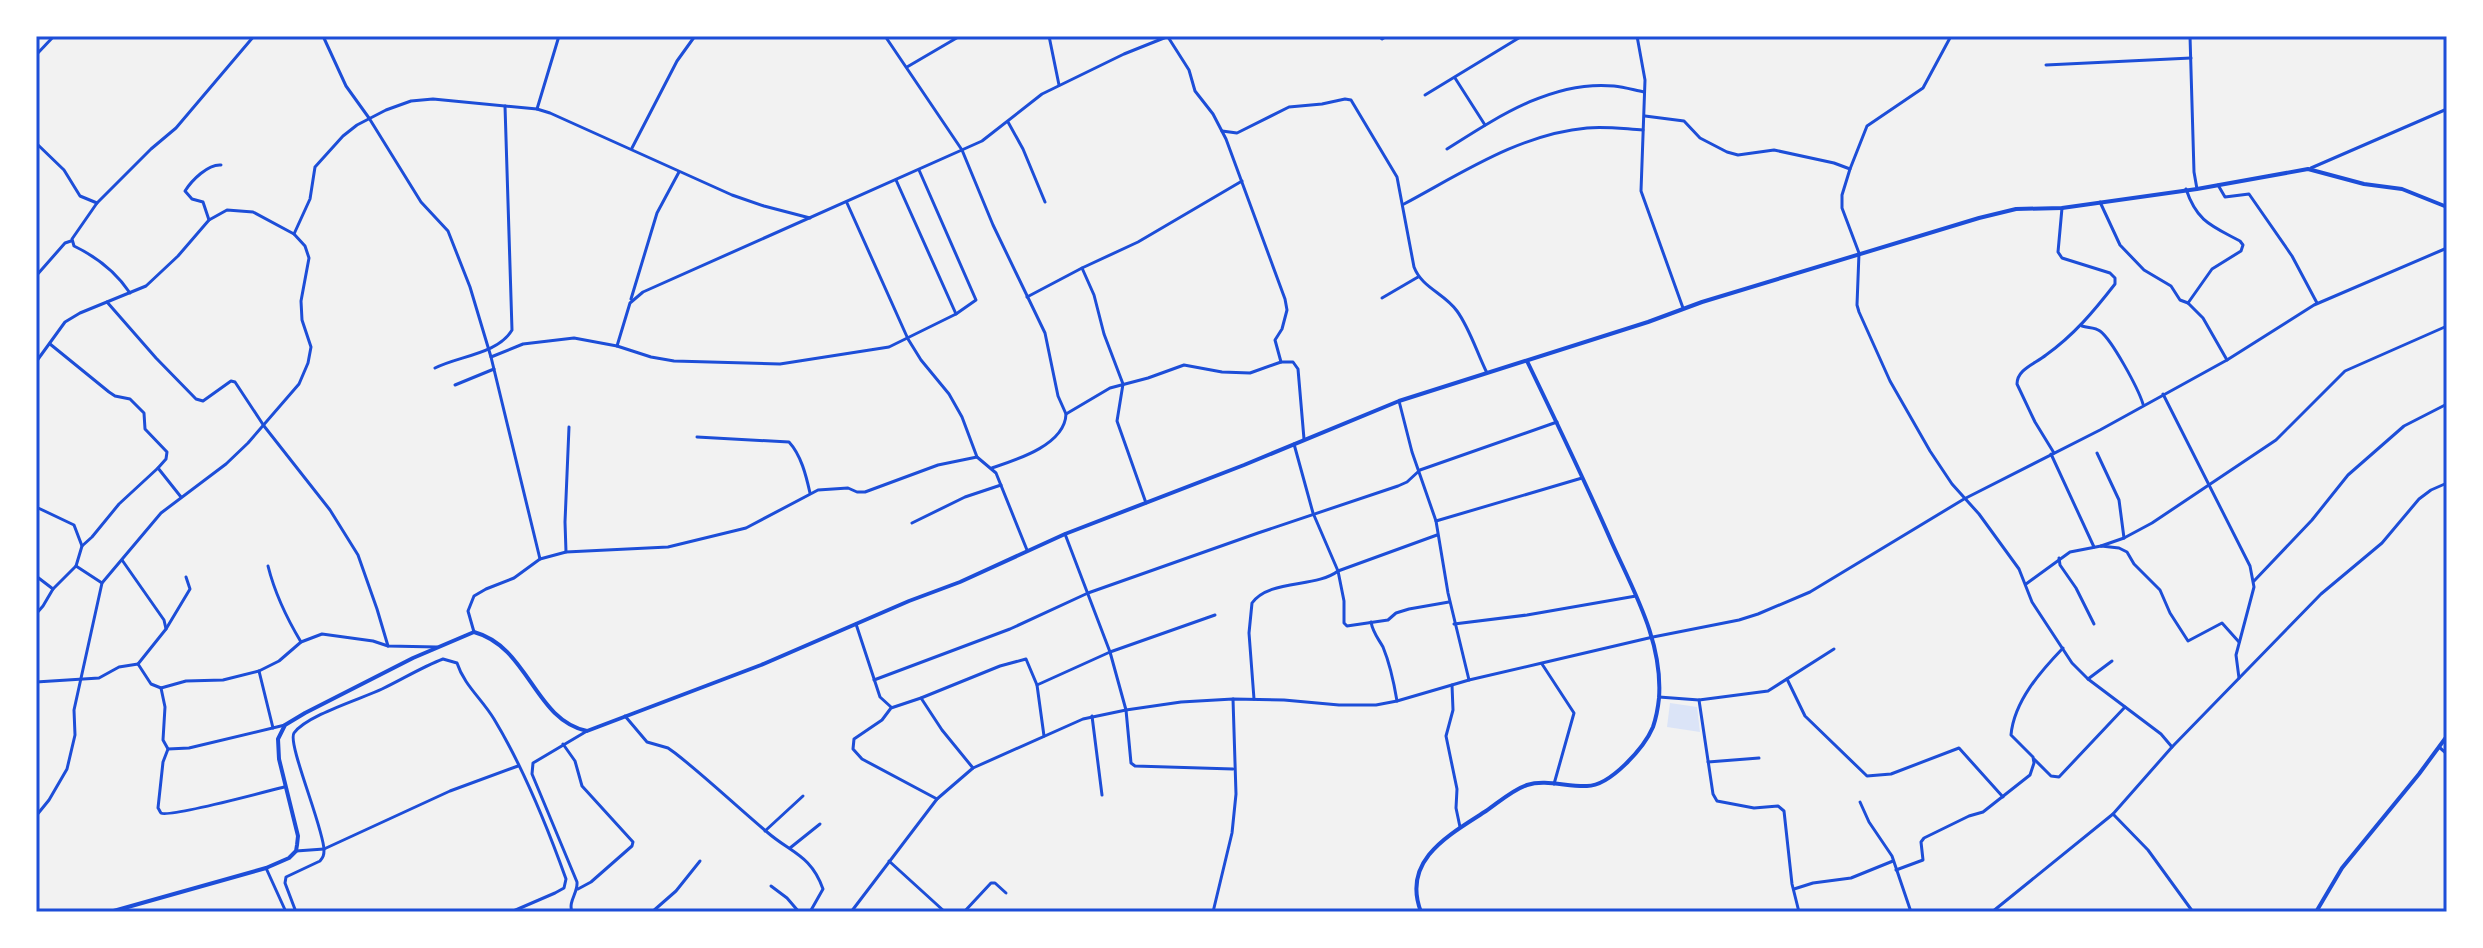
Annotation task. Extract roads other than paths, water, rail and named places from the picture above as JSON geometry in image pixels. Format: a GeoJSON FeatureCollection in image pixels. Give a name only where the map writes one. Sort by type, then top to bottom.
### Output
{"type":"FeatureCollection","features":[{"type":"Feature","properties":{"kind":"main road"},"geometry":{"type":"LineString","coordinates":[[110,912],[126,910],[266,868],[289,858],[296,851],[298,836],[279,759],[278,744],[285,725],[437,647],[474,632],[497,641],[556,715],[571,726],[587,731],[761,665],[960,582],[1065,534],[1399,401],[1859,253],[2016,209],[2062,208],[2308,169],[2364,184],[2402,189],[2447,207]]}},
{"type":"Feature","properties":{"kind":"main road"},"geometry":{"type":"LineString","coordinates":[[1421,912],[1415,889],[1422,864],[1434,848],[1460,827],[1529,784],[1598,785],[1615,774],[1652,731],[1659,697],[1653,637],[1527,361]]}},
{"type":"Feature","properties":{"kind":"main road"},"geometry":{"type":"LineString","coordinates":[[2316,912],[2342,868],[2447,736]]}},
{"type":"Feature","properties":{"kind":"street"},"geometry":{"type":"LineString","coordinates":[[36,55],[54,36]]}},
{"type":"Feature","properties":{"kind":"street"},"geometry":{"type":"LineString","coordinates":[[243,36],[249,42]]}},
{"type":"Feature","properties":{"kind":"street"},"geometry":{"type":"LineString","coordinates":[[36,276],[65,243],[71,241],[97,203],[176,128],[254,36]]}},
{"type":"Feature","properties":{"kind":"street"},"geometry":{"type":"LineString","coordinates":[[323,36],[346,86],[421,202],[448,231],[470,287],[489,349],[540,559]]}},
{"type":"Feature","properties":{"kind":"street"},"geometry":{"type":"LineString","coordinates":[[537,109],[559,36]]}},
{"type":"Feature","properties":{"kind":"street"},"geometry":{"type":"LineString","coordinates":[[632,148],[674,65],[695,36]]}},
{"type":"Feature","properties":{"kind":"street"},"geometry":{"type":"LineString","coordinates":[[885,36],[962,150],[1047,341],[1058,396],[1066,414],[1066,423],[1054,438],[1025,456],[992,468]]}},
{"type":"Feature","properties":{"kind":"street"},"geometry":{"type":"LineString","coordinates":[[907,67],[960,36]]}},
{"type":"Feature","properties":{"kind":"street"},"geometry":{"type":"LineString","coordinates":[[1049,36],[1059,85]]}},
{"type":"Feature","properties":{"kind":"street"},"geometry":{"type":"LineString","coordinates":[[630,303],[643,292],[982,141],[1029,103],[1059,85],[1168,36],[1189,70],[1195,91],[1222,131],[1285,299],[1287,310],[1282,329],[1275,340],[1281,362]]}},
{"type":"Feature","properties":{"kind":"street"},"geometry":{"type":"LineString","coordinates":[[1379,36],[1382,39],[1387,36]]}},
{"type":"Feature","properties":{"kind":"street"},"geometry":{"type":"LineString","coordinates":[[1425,95],[1522,36]]}},
{"type":"Feature","properties":{"kind":"street"},"geometry":{"type":"LineString","coordinates":[[1637,36],[1644,92],[1641,191],[1683,308]]}},
{"type":"Feature","properties":{"kind":"street"},"geometry":{"type":"LineString","coordinates":[[1951,36],[1923,88],[1867,126],[1850,169],[1842,195],[1842,208],[1859,253],[1859,312],[1899,398],[1930,451],[2019,569],[2032,602],[2077,669],[2161,734],[2172,747]]}},
{"type":"Feature","properties":{"kind":"street"},"geometry":{"type":"LineString","coordinates":[[2190,36],[2197,189]]}},
{"type":"Feature","properties":{"kind":"street"},"geometry":{"type":"LineString","coordinates":[[2046,65],[2191,58]]}},
{"type":"Feature","properties":{"kind":"street"},"geometry":{"type":"LineString","coordinates":[[1454,77],[1485,125]]}},
{"type":"Feature","properties":{"kind":"street"},"geometry":{"type":"LineString","coordinates":[[1447,149],[1485,125],[1543,97],[1580,87],[1613,86],[1644,92]]}},
{"type":"Feature","properties":{"kind":"street"},"geometry":{"type":"LineString","coordinates":[[294,234],[310,199],[315,167],[343,136],[369,118],[411,101],[433,99],[537,109],[632,148],[732,195],[810,218]]}},
{"type":"Feature","properties":{"kind":"street"},"geometry":{"type":"LineString","coordinates":[[1222,131],[1237,133],[1289,107],[1349,99],[1397,177],[1418,277],[1458,312],[1487,373]]}},
{"type":"Feature","properties":{"kind":"street"},"geometry":{"type":"LineString","coordinates":[[435,368],[489,349],[509,336],[513,325],[505,106]]}},
{"type":"Feature","properties":{"kind":"street"},"geometry":{"type":"LineString","coordinates":[[2308,169],[2447,109]]}},
{"type":"Feature","properties":{"kind":"street"},"geometry":{"type":"LineString","coordinates":[[1644,116],[1689,123],[1700,138],[1738,155],[1774,150],[1850,169]]}},
{"type":"Feature","properties":{"kind":"street"},"geometry":{"type":"LineString","coordinates":[[1008,122],[1045,202]]}},
{"type":"Feature","properties":{"kind":"street"},"geometry":{"type":"LineString","coordinates":[[1403,204],[1518,144],[1582,129],[1643,130]]}},
{"type":"Feature","properties":{"kind":"street"},"geometry":{"type":"LineString","coordinates":[[36,143],[64,170],[80,196],[97,203]]}},
{"type":"Feature","properties":{"kind":"street"},"geometry":{"type":"LineString","coordinates":[[209,220],[203,202],[192,199],[185,191],[207,169],[221,165]]}},
{"type":"Feature","properties":{"kind":"street"},"geometry":{"type":"LineString","coordinates":[[617,346],[657,213],[679,170]]}},
{"type":"Feature","properties":{"kind":"street"},"geometry":{"type":"LineString","coordinates":[[491,357],[523,344],[574,338],[674,361],[767,365],[878,350],[908,339],[956,314],[974,302],[976,296],[919,170]]}},
{"type":"Feature","properties":{"kind":"street"},"geometry":{"type":"LineString","coordinates":[[896,180],[956,314]]}},
{"type":"Feature","properties":{"kind":"street"},"geometry":{"type":"LineString","coordinates":[[1027,297],[1138,242],[1242,181]]}},
{"type":"Feature","properties":{"kind":"street"},"geometry":{"type":"LineString","coordinates":[[2218,185],[2225,197],[2249,194],[2292,256],[2317,303]]}},
{"type":"Feature","properties":{"kind":"street"},"geometry":{"type":"LineString","coordinates":[[2186,189],[2194,209],[2204,221],[2243,245],[2241,251],[2212,269],[2188,303]]}},
{"type":"Feature","properties":{"kind":"street"},"geometry":{"type":"LineString","coordinates":[[2100,202],[2120,245],[2144,270],[2171,286],[2180,300],[2188,303],[2203,318],[2227,360]]}},
{"type":"Feature","properties":{"kind":"street"},"geometry":{"type":"LineString","coordinates":[[847,203],[908,339],[949,394],[967,428],[977,457],[992,468],[1027,550]]}},
{"type":"Feature","properties":{"kind":"street"},"geometry":{"type":"LineString","coordinates":[[2062,208],[2058,252],[2062,258],[2110,273],[2115,278],[2115,284],[2082,326],[2020,373],[2016,381],[2094,547]]}},
{"type":"Feature","properties":{"kind":"street"},"geometry":{"type":"LineString","coordinates":[[36,816],[67,769],[75,735],[74,710],[102,583],[161,513],[226,464],[264,426],[299,384],[311,347],[302,320],[301,301],[309,258],[305,246],[294,234],[253,212],[227,210],[209,220],[178,256],[146,286],[65,322],[37,359]]}},
{"type":"Feature","properties":{"kind":"street"},"geometry":{"type":"LineString","coordinates":[[71,241],[113,272],[130,293]]}},
{"type":"Feature","properties":{"kind":"street"},"geometry":{"type":"LineString","coordinates":[[858,912],[852,910],[937,799],[973,768],[1044,736],[1092,716],[1181,702],[1254,699],[1360,705],[1397,701],[1469,680],[1739,620],[1810,592],[1964,499],[2227,360],[2317,303],[2446,249]]}},
{"type":"Feature","properties":{"kind":"street"},"geometry":{"type":"LineString","coordinates":[[1082,268],[1123,384],[1117,421],[1146,503]]}},
{"type":"Feature","properties":{"kind":"street"},"geometry":{"type":"LineString","coordinates":[[1382,298],[1418,277]]}},
{"type":"Feature","properties":{"kind":"street"},"geometry":{"type":"LineString","coordinates":[[107,302],[196,399],[203,401],[233,381],[316,491],[358,555],[388,646]]}},
{"type":"Feature","properties":{"kind":"street"},"geometry":{"type":"LineString","coordinates":[[2082,326],[2100,331],[2108,340],[2144,405]]}},
{"type":"Feature","properties":{"kind":"street"},"geometry":{"type":"LineString","coordinates":[[2026,584],[2070,552],[2124,538],[2210,485],[2276,440],[2345,371],[2447,326]]}},
{"type":"Feature","properties":{"kind":"street"},"geometry":{"type":"LineString","coordinates":[[36,614],[53,589],[76,566],[82,546],[119,504],[158,468],[166,459],[167,452],[145,429],[144,413],[130,399],[109,392],[50,344]]}},
{"type":"Feature","properties":{"kind":"street"},"geometry":{"type":"LineString","coordinates":[[1066,414],[1102,391],[1184,365],[1250,373],[1281,362],[1293,362],[1298,369],[1304,439]]}},
{"type":"Feature","properties":{"kind":"street"},"geometry":{"type":"LineString","coordinates":[[455,385],[494,369]]}},
{"type":"Feature","properties":{"kind":"street"},"geometry":{"type":"LineString","coordinates":[[2163,394],[2245,555],[2254,581],[2236,655],[2239,678]]}},
{"type":"Feature","properties":{"kind":"street"},"geometry":{"type":"LineString","coordinates":[[1399,401],[1412,452],[1436,521],[1449,602],[1469,680]]}},
{"type":"Feature","properties":{"kind":"street"},"geometry":{"type":"LineString","coordinates":[[2254,581],[2312,520],[2348,475],[2404,426],[2447,404]]}},
{"type":"Feature","properties":{"kind":"street"},"geometry":{"type":"LineString","coordinates":[[874,680],[1010,629],[1088,593],[1398,486],[1420,470],[1557,422]]}},
{"type":"Feature","properties":{"kind":"street"},"geometry":{"type":"LineString","coordinates":[[566,552],[569,427]]}},
{"type":"Feature","properties":{"kind":"street"},"geometry":{"type":"LineString","coordinates":[[697,437],[789,442],[805,471],[810,493]]}},
{"type":"Feature","properties":{"kind":"street"},"geometry":{"type":"LineString","coordinates":[[1294,444],[1313,513],[1338,571],[1345,624],[1388,620],[1396,613],[1409,609],[1449,602]]}},
{"type":"Feature","properties":{"kind":"street"},"geometry":{"type":"LineString","coordinates":[[2097,453],[2119,500],[2124,538]]}},
{"type":"Feature","properties":{"kind":"street"},"geometry":{"type":"LineString","coordinates":[[474,632],[468,611],[474,596],[514,578],[540,559],[566,552],[668,547],[746,528],[810,493],[828,488],[865,492],[938,465],[977,457]]}},
{"type":"Feature","properties":{"kind":"street"},"geometry":{"type":"LineString","coordinates":[[158,468],[181,497]]}},
{"type":"Feature","properties":{"kind":"street"},"geometry":{"type":"LineString","coordinates":[[1436,521],[1582,477]]}},
{"type":"Feature","properties":{"kind":"street"},"geometry":{"type":"LineString","coordinates":[[1992,912],[2113,814],[2172,747],[2321,594],[2382,543],[2419,499],[2447,483]]}},
{"type":"Feature","properties":{"kind":"street"},"geometry":{"type":"LineString","coordinates":[[912,523],[965,497],[1001,485]]}},
{"type":"Feature","properties":{"kind":"street"},"geometry":{"type":"LineString","coordinates":[[36,507],[74,525],[82,546]]}},
{"type":"Feature","properties":{"kind":"street"},"geometry":{"type":"LineString","coordinates":[[1065,534],[1110,652],[1126,710],[1133,765],[1233,769]]}},
{"type":"Feature","properties":{"kind":"street"},"geometry":{"type":"LineString","coordinates":[[1254,699],[1249,633],[1254,599],[1290,584],[1326,578],[1437,535]]}},
{"type":"Feature","properties":{"kind":"street"},"geometry":{"type":"LineString","coordinates":[[2101,546],[2127,552],[2134,564],[2160,590],[2188,641],[2222,623],[2239,642]]}},
{"type":"Feature","properties":{"kind":"street"},"geometry":{"type":"LineString","coordinates":[[121,558],[164,620],[166,629]]}},
{"type":"Feature","properties":{"kind":"street"},"geometry":{"type":"LineString","coordinates":[[2059,558],[2094,624]]}},
{"type":"Feature","properties":{"kind":"street"},"geometry":{"type":"LineString","coordinates":[[76,566],[102,583]]}},
{"type":"Feature","properties":{"kind":"street"},"geometry":{"type":"LineString","coordinates":[[268,566],[284,615],[301,642]]}},
{"type":"Feature","properties":{"kind":"street"},"geometry":{"type":"LineString","coordinates":[[36,576],[53,589]]}},
{"type":"Feature","properties":{"kind":"street"},"geometry":{"type":"LineString","coordinates":[[36,682],[99,678],[119,667],[138,664],[166,629],[190,589],[186,577]]}},
{"type":"Feature","properties":{"kind":"street"},"geometry":{"type":"LineString","coordinates":[[1454,624],[1636,596]]}},
{"type":"Feature","properties":{"kind":"street"},"geometry":{"type":"LineString","coordinates":[[1037,685],[1110,652],[1215,615]]}},
{"type":"Feature","properties":{"kind":"street"},"geometry":{"type":"LineString","coordinates":[[1371,622],[1387,660],[1397,701]]}},
{"type":"Feature","properties":{"kind":"street"},"geometry":{"type":"LineString","coordinates":[[856,624],[880,697],[891,708]]}},
{"type":"Feature","properties":{"kind":"street"},"geometry":{"type":"LineString","coordinates":[[138,664],[151,684],[161,688],[186,681],[223,680],[259,671],[279,661],[301,642],[322,634],[388,646],[437,647]]}},
{"type":"Feature","properties":{"kind":"street"},"geometry":{"type":"LineString","coordinates":[[2063,648],[2031,684],[2013,721],[2011,735],[2051,776],[2059,777],[2125,707]]}},
{"type":"Feature","properties":{"kind":"street"},"geometry":{"type":"LineString","coordinates":[[1659,697],[1699,700],[1763,693],[1834,649]]}},
{"type":"Feature","properties":{"kind":"street"},"geometry":{"type":"LineString","coordinates":[[296,912],[285,883],[286,877],[320,861],[324,849],[292,736],[315,718],[443,659],[457,663],[465,682],[495,720],[527,782],[566,879],[564,888],[511,912]]}},
{"type":"Feature","properties":{"kind":"street"},"geometry":{"type":"LineString","coordinates":[[937,799],[862,759],[853,749],[854,739],[882,720],[891,708],[1024,659],[1029,663],[1037,685],[1044,736]]}},
{"type":"Feature","properties":{"kind":"street"},"geometry":{"type":"LineString","coordinates":[[2088,679],[2112,661]]}},
{"type":"Feature","properties":{"kind":"street"},"geometry":{"type":"LineString","coordinates":[[1542,663],[1574,713],[1554,784]]}},
{"type":"Feature","properties":{"kind":"street"},"geometry":{"type":"LineString","coordinates":[[259,671],[273,728]]}},
{"type":"Feature","properties":{"kind":"street"},"geometry":{"type":"LineString","coordinates":[[1787,679],[1805,716],[1867,776],[1891,774],[1959,748],[2003,797]]}},
{"type":"Feature","properties":{"kind":"street"},"geometry":{"type":"LineString","coordinates":[[1452,685],[1453,710],[1446,736],[1457,789],[1456,808],[1460,827]]}},
{"type":"Feature","properties":{"kind":"street"},"geometry":{"type":"LineString","coordinates":[[161,688],[165,707],[163,740],[168,749]]}},
{"type":"Feature","properties":{"kind":"street"},"geometry":{"type":"LineString","coordinates":[[921,698],[973,768]]}},
{"type":"Feature","properties":{"kind":"street"},"geometry":{"type":"LineString","coordinates":[[1213,912],[1232,833],[1236,794],[1233,699]]}},
{"type":"Feature","properties":{"kind":"street"},"geometry":{"type":"LineString","coordinates":[[1699,700],[1713,794],[1717,801],[1754,808],[1778,806],[1784,811],[1793,889],[1799,912]]}},
{"type":"Feature","properties":{"kind":"street"},"geometry":{"type":"LineString","coordinates":[[625,716],[647,742],[675,753],[765,831],[799,853],[813,868],[823,889],[810,912]]}},
{"type":"Feature","properties":{"kind":"street"},"geometry":{"type":"LineString","coordinates":[[1092,716],[1102,795]]}},
{"type":"Feature","properties":{"kind":"street"},"geometry":{"type":"LineString","coordinates":[[168,749],[189,748],[285,725]]}},
{"type":"Feature","properties":{"kind":"street"},"geometry":{"type":"LineString","coordinates":[[578,889],[532,774],[533,763],[587,731]]}},
{"type":"Feature","properties":{"kind":"street"},"geometry":{"type":"LineString","coordinates":[[563,744],[575,761],[582,786],[633,842],[591,882],[578,889],[571,902],[572,912]]}},
{"type":"Feature","properties":{"kind":"street"},"geometry":{"type":"LineString","coordinates":[[2439,747],[2447,754]]}},
{"type":"Feature","properties":{"kind":"street"},"geometry":{"type":"LineString","coordinates":[[168,749],[163,762],[158,808],[163,814],[185,812],[285,787]]}},
{"type":"Feature","properties":{"kind":"street"},"geometry":{"type":"LineString","coordinates":[[1896,870],[1923,860],[1921,842],[1924,838],[1983,812],[2030,775],[2033,757]]}},
{"type":"Feature","properties":{"kind":"street"},"geometry":{"type":"LineString","coordinates":[[1708,762],[1759,758]]}},
{"type":"Feature","properties":{"kind":"street"},"geometry":{"type":"LineString","coordinates":[[296,851],[324,849],[450,791],[518,766]]}},
{"type":"Feature","properties":{"kind":"street"},"geometry":{"type":"LineString","coordinates":[[765,831],[803,796]]}},
{"type":"Feature","properties":{"kind":"street"},"geometry":{"type":"LineString","coordinates":[[1860,802],[1869,822],[1891,853],[1911,912]]}},
{"type":"Feature","properties":{"kind":"street"},"geometry":{"type":"LineString","coordinates":[[2113,814],[2148,850],[2193,912]]}},
{"type":"Feature","properties":{"kind":"street"},"geometry":{"type":"LineString","coordinates":[[790,848],[820,824]]}},
{"type":"Feature","properties":{"kind":"street"},"geometry":{"type":"LineString","coordinates":[[652,912],[676,891],[700,861]]}},
{"type":"Feature","properties":{"kind":"street"},"geometry":{"type":"LineString","coordinates":[[889,861],[945,912]]}},
{"type":"Feature","properties":{"kind":"street"},"geometry":{"type":"LineString","coordinates":[[1793,889],[1851,878],[1893,861]]}},
{"type":"Feature","properties":{"kind":"street"},"geometry":{"type":"LineString","coordinates":[[266,868],[286,912]]}},
{"type":"Feature","properties":{"kind":"street"},"geometry":{"type":"LineString","coordinates":[[964,912],[991,883],[1006,893]]}},
{"type":"Feature","properties":{"kind":"street"},"geometry":{"type":"LineString","coordinates":[[771,886],[799,912]]}}]}
